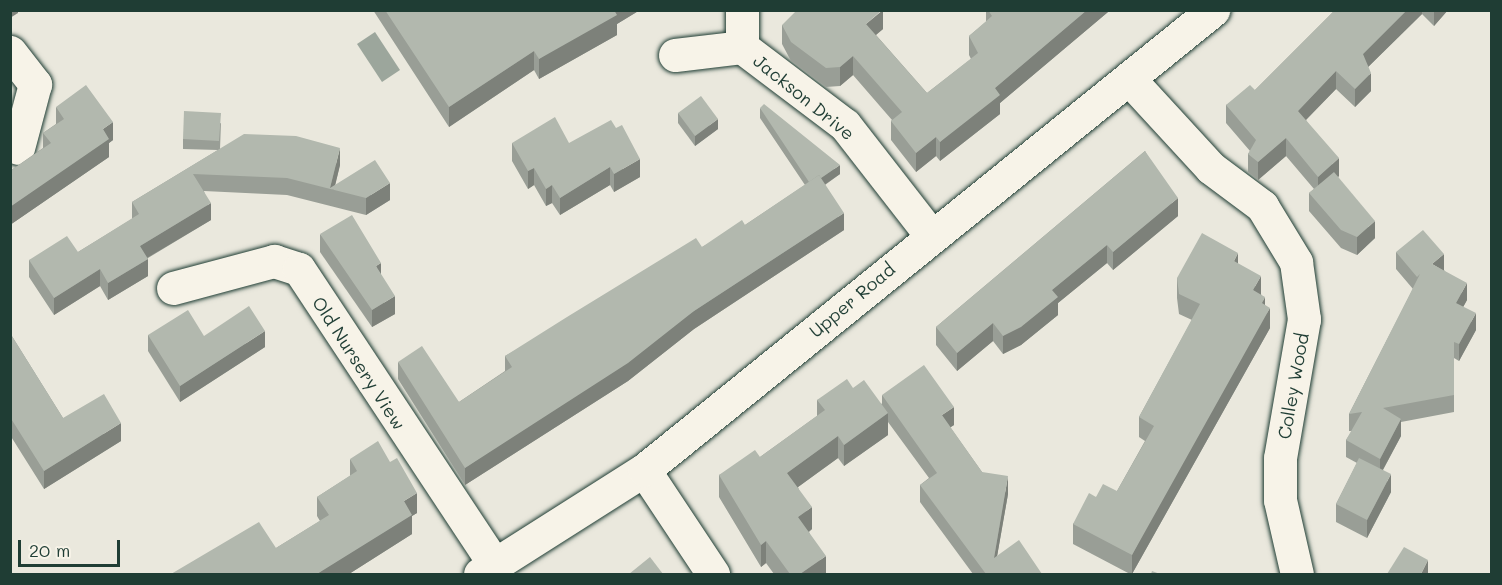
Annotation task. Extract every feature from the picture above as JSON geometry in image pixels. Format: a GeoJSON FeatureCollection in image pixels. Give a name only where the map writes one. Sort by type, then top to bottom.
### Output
{"type":"FeatureCollection","features":[{"type":"Feature","properties":{"kind":"street","name":"Jackson Drive"},"geometry":{"type":"LineString","coordinates":[[742,10],[742,47]]}},
{"type":"Feature","properties":{"kind":"street","name":"Upper Road"},"geometry":{"type":"LineString","coordinates":[[488,570],[644,470],[930,234],[1131,81],[1213,10]]}},
{"type":"Feature","properties":{"kind":"street","name":"Jackson Drive"},"geometry":{"type":"LineString","coordinates":[[675,55],[742,47],[844,125],[930,234]]}},
{"type":"Feature","properties":{"kind":"street"},"geometry":{"type":"LineString","coordinates":[[10,52],[35,84],[18,147]]}},
{"type":"Feature","properties":{"kind":"street","name":"Colley Wood"},"geometry":{"type":"LineString","coordinates":[[1131,81],[1211,168],[1262,206],[1296,262],[1304,319],[1280,458],[1280,500],[1297,574]]}},
{"type":"Feature","properties":{"kind":"street","name":"Old Nursery View"},"geometry":{"type":"LineString","coordinates":[[173,288],[274,261],[299,269],[488,570]]}},
{"type":"Feature","properties":{"kind":"street"},"geometry":{"type":"LineString","coordinates":[[644,470],[713,574]]}},
{"type":"Feature","properties":{"kind":"shaded area"},"geometry":{"type":"Polygon","coordinates":[[[375,32],[400,70],[382,82],[357,44],[375,32]]]}},
{"type":"Feature","properties":{"kind":"building"},"geometry":{"type":"Polygon","coordinates":[[[385,10],[614,10],[617,15],[539,59],[534,51],[449,107],[385,10]]]}},
{"type":"Feature","properties":{"kind":"building"},"geometry":{"type":"Polygon","coordinates":[[[797,10],[882,10],[866,24],[927,93],[978,53],[969,36],[992,16],[988,10],[1087,10],[995,88],[1000,95],[940,142],[936,137],[916,153],[891,121],[902,112],[853,56],[840,67],[826,68],[791,42],[782,25],[797,10]]]}},
{"type":"Feature","properties":{"kind":"building"},"geometry":{"type":"Polygon","coordinates":[[[1335,10],[1407,10],[1363,54],[1371,73],[1355,89],[1336,71],[1298,111],[1339,158],[1318,177],[1286,138],[1258,162],[1248,154],[1256,140],[1226,105],[1250,85],[1255,90],[1335,10]]]}},
{"type":"Feature","properties":{"kind":"building"},"geometry":{"type":"Polygon","coordinates":[[[86,85],[113,122],[103,129],[109,139],[10,207],[10,171],[51,143],[43,133],[64,119],[56,107],[86,85]]]}},
{"type":"Feature","properties":{"kind":"building"},"geometry":{"type":"Polygon","coordinates":[[[701,96],[718,119],[695,136],[678,113],[701,96]]]}},
{"type":"Feature","properties":{"kind":"building"},"geometry":{"type":"Polygon","coordinates":[[[764,104],[840,165],[821,178],[819,175],[809,182],[760,108],[764,104]]]}},
{"type":"Feature","properties":{"kind":"building"},"geometry":{"type":"Polygon","coordinates":[[[184,111],[221,113],[219,141],[183,139],[184,111]]]}},
{"type":"Feature","properties":{"kind":"building"},"geometry":{"type":"Polygon","coordinates":[[[555,117],[569,143],[611,120],[616,128],[622,125],[640,159],[614,174],[610,167],[560,198],[552,185],[546,189],[534,168],[528,171],[512,143],[555,117]]]}},
{"type":"Feature","properties":{"kind":"building"},"geometry":{"type":"Polygon","coordinates":[[[244,134],[296,136],[340,148],[330,188],[375,160],[390,183],[366,198],[287,178],[193,174],[211,203],[140,246],[148,259],[108,283],[100,269],[54,298],[29,260],[67,236],[78,252],[139,214],[132,202],[244,134]]]}},
{"type":"Feature","properties":{"kind":"building"},"geometry":{"type":"Polygon","coordinates":[[[1145,151],[1178,198],[1113,252],[1107,245],[1052,290],[1058,297],[1021,327],[1003,336],[993,323],[957,353],[936,327],[1145,151]]]}},
{"type":"Feature","properties":{"kind":"building"},"geometry":{"type":"Polygon","coordinates":[[[1334,172],[1375,221],[1357,237],[1341,230],[1309,193],[1334,172]]]}},
{"type":"Feature","properties":{"kind":"building"},"geometry":{"type":"Polygon","coordinates":[[[819,175],[844,213],[694,311],[628,363],[465,468],[398,362],[422,346],[459,402],[512,367],[505,356],[696,238],[702,247],[742,220],[745,225],[819,175]]]}},
{"type":"Feature","properties":{"kind":"building"},"geometry":{"type":"Polygon","coordinates":[[[352,215],[381,263],[376,266],[395,296],[372,310],[320,234],[352,215]]]}},
{"type":"Feature","properties":{"kind":"building"},"geometry":{"type":"Polygon","coordinates":[[[1423,230],[1444,254],[1432,264],[1467,283],[1456,303],[1476,313],[1459,344],[1454,342],[1454,395],[1383,408],[1401,419],[1380,459],[1346,440],[1362,412],[1349,414],[1420,274],[1417,277],[1396,252],[1423,230]]]}},
{"type":"Feature","properties":{"kind":"building"},"geometry":{"type":"Polygon","coordinates":[[[1202,233],[1238,253],[1234,261],[1261,276],[1253,290],[1265,297],[1262,303],[1270,308],[1132,555],[1073,524],[1089,493],[1096,497],[1103,484],[1117,491],[1154,426],[1139,417],[1200,304],[1179,294],[1177,278],[1202,233]]]}},
{"type":"Feature","properties":{"kind":"building"},"geometry":{"type":"Polygon","coordinates":[[[249,306],[265,331],[180,386],[148,335],[188,310],[204,336],[249,306]]]}},
{"type":"Feature","properties":{"kind":"building"},"geometry":{"type":"Polygon","coordinates":[[[10,333],[63,418],[104,394],[121,423],[44,471],[10,417],[10,333]]]}},
{"type":"Feature","properties":{"kind":"building"},"geometry":{"type":"Polygon","coordinates":[[[924,365],[954,407],[942,415],[982,472],[1008,476],[994,558],[1019,540],[1042,574],[986,574],[920,485],[937,473],[882,395],[924,365]]]}},
{"type":"Feature","properties":{"kind":"building"},"geometry":{"type":"Polygon","coordinates":[[[847,379],[853,388],[864,380],[888,413],[844,445],[838,436],[787,473],[812,507],[798,517],[826,556],[800,574],[790,574],[766,541],[761,545],[719,475],[755,450],[760,457],[825,410],[817,400],[847,379]]]}},
{"type":"Feature","properties":{"kind":"building"},"geometry":{"type":"Polygon","coordinates":[[[378,441],[390,462],[397,458],[417,493],[404,501],[412,515],[317,574],[171,574],[259,522],[276,548],[329,515],[317,497],[357,471],[350,459],[378,441]]]}},
{"type":"Feature","properties":{"kind":"building"},"geometry":{"type":"Polygon","coordinates":[[[1359,458],[1391,474],[1367,520],[1336,504],[1359,458]]]}},
{"type":"Feature","properties":{"kind":"building"},"geometry":{"type":"Polygon","coordinates":[[[1404,547],[1428,560],[1421,574],[1387,574],[1404,547]]]}},
{"type":"Feature","properties":{"kind":"building"},"geometry":{"type":"Polygon","coordinates":[[[650,557],[663,574],[629,574],[650,557]]]}}]}
